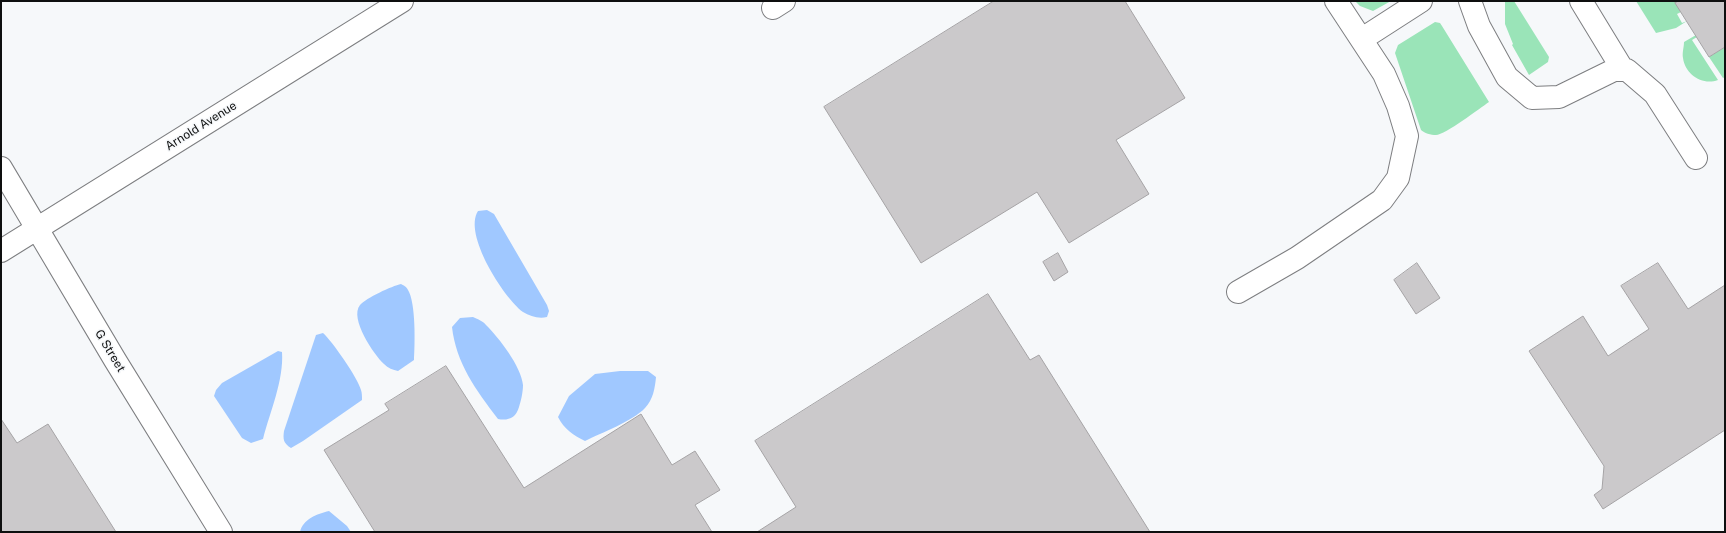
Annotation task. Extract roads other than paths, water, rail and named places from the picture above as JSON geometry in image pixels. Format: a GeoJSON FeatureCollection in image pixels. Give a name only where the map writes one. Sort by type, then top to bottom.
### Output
{"type":"FeatureCollection","features":[{"type":"Feature","properties":{"kind":"street","name":"Arnold Avenue"},"geometry":{"type":"LineString","coordinates":[[1,251],[402,1]]}},
{"type":"Feature","properties":{"kind":"street"},"geometry":{"type":"LineString","coordinates":[[1238,292],[1297,258],[1382,200],[1398,178],[1407,136],[1398,106],[1384,74],[1336,1]]}},
{"type":"Feature","properties":{"kind":"street"},"geometry":{"type":"LineString","coordinates":[[1362,39],[1421,1]]}},
{"type":"Feature","properties":{"kind":"street"},"geometry":{"type":"LineString","coordinates":[[1470,1],[1479,26],[1507,77],[1532,98],[1558,97],[1614,70],[1628,70],[1655,94],[1696,158]]}},
{"type":"Feature","properties":{"kind":"street"},"geometry":{"type":"LineString","coordinates":[[1581,1],[1623,70]]}},
{"type":"Feature","properties":{"kind":"street","name":"G Street"},"geometry":{"type":"LineString","coordinates":[[1,168],[115,360],[221,532]]}},
{"type":"Feature","properties":{"kind":"water"},"geometry":{"type":"Polygon","coordinates":[[[487,210],[494,214],[547,305],[549,311],[547,317],[534,317],[523,312],[505,293],[487,264],[480,249],[476,234],[475,221],[478,211],[487,210]]]}},
{"type":"Feature","properties":{"kind":"water"},"geometry":{"type":"Polygon","coordinates":[[[401,284],[405,286],[411,296],[414,324],[414,360],[398,371],[391,369],[374,353],[360,327],[357,311],[363,302],[401,284]]]}},
{"type":"Feature","properties":{"kind":"water"},"geometry":{"type":"Polygon","coordinates":[[[473,317],[483,322],[497,337],[509,353],[518,369],[523,385],[522,396],[518,411],[511,418],[505,420],[498,419],[468,376],[458,352],[452,327],[460,318],[473,317]]]}},
{"type":"Feature","properties":{"kind":"water"},"geometry":{"type":"Polygon","coordinates":[[[323,333],[338,351],[355,377],[362,393],[362,400],[291,448],[284,441],[284,431],[316,335],[323,333]]]}},
{"type":"Feature","properties":{"kind":"water"},"geometry":{"type":"Polygon","coordinates":[[[278,351],[282,352],[282,363],[279,385],[273,407],[263,439],[251,443],[242,438],[214,396],[216,390],[222,383],[278,351]]]}},
{"type":"Feature","properties":{"kind":"water"},"geometry":{"type":"Polygon","coordinates":[[[620,371],[648,371],[656,377],[653,394],[648,405],[633,418],[585,441],[569,431],[558,417],[569,396],[595,374],[620,371]]]}},
{"type":"Feature","properties":{"kind":"water"},"geometry":{"type":"Polygon","coordinates":[[[329,511],[347,526],[351,532],[300,532],[307,520],[329,511]]]}}]}
